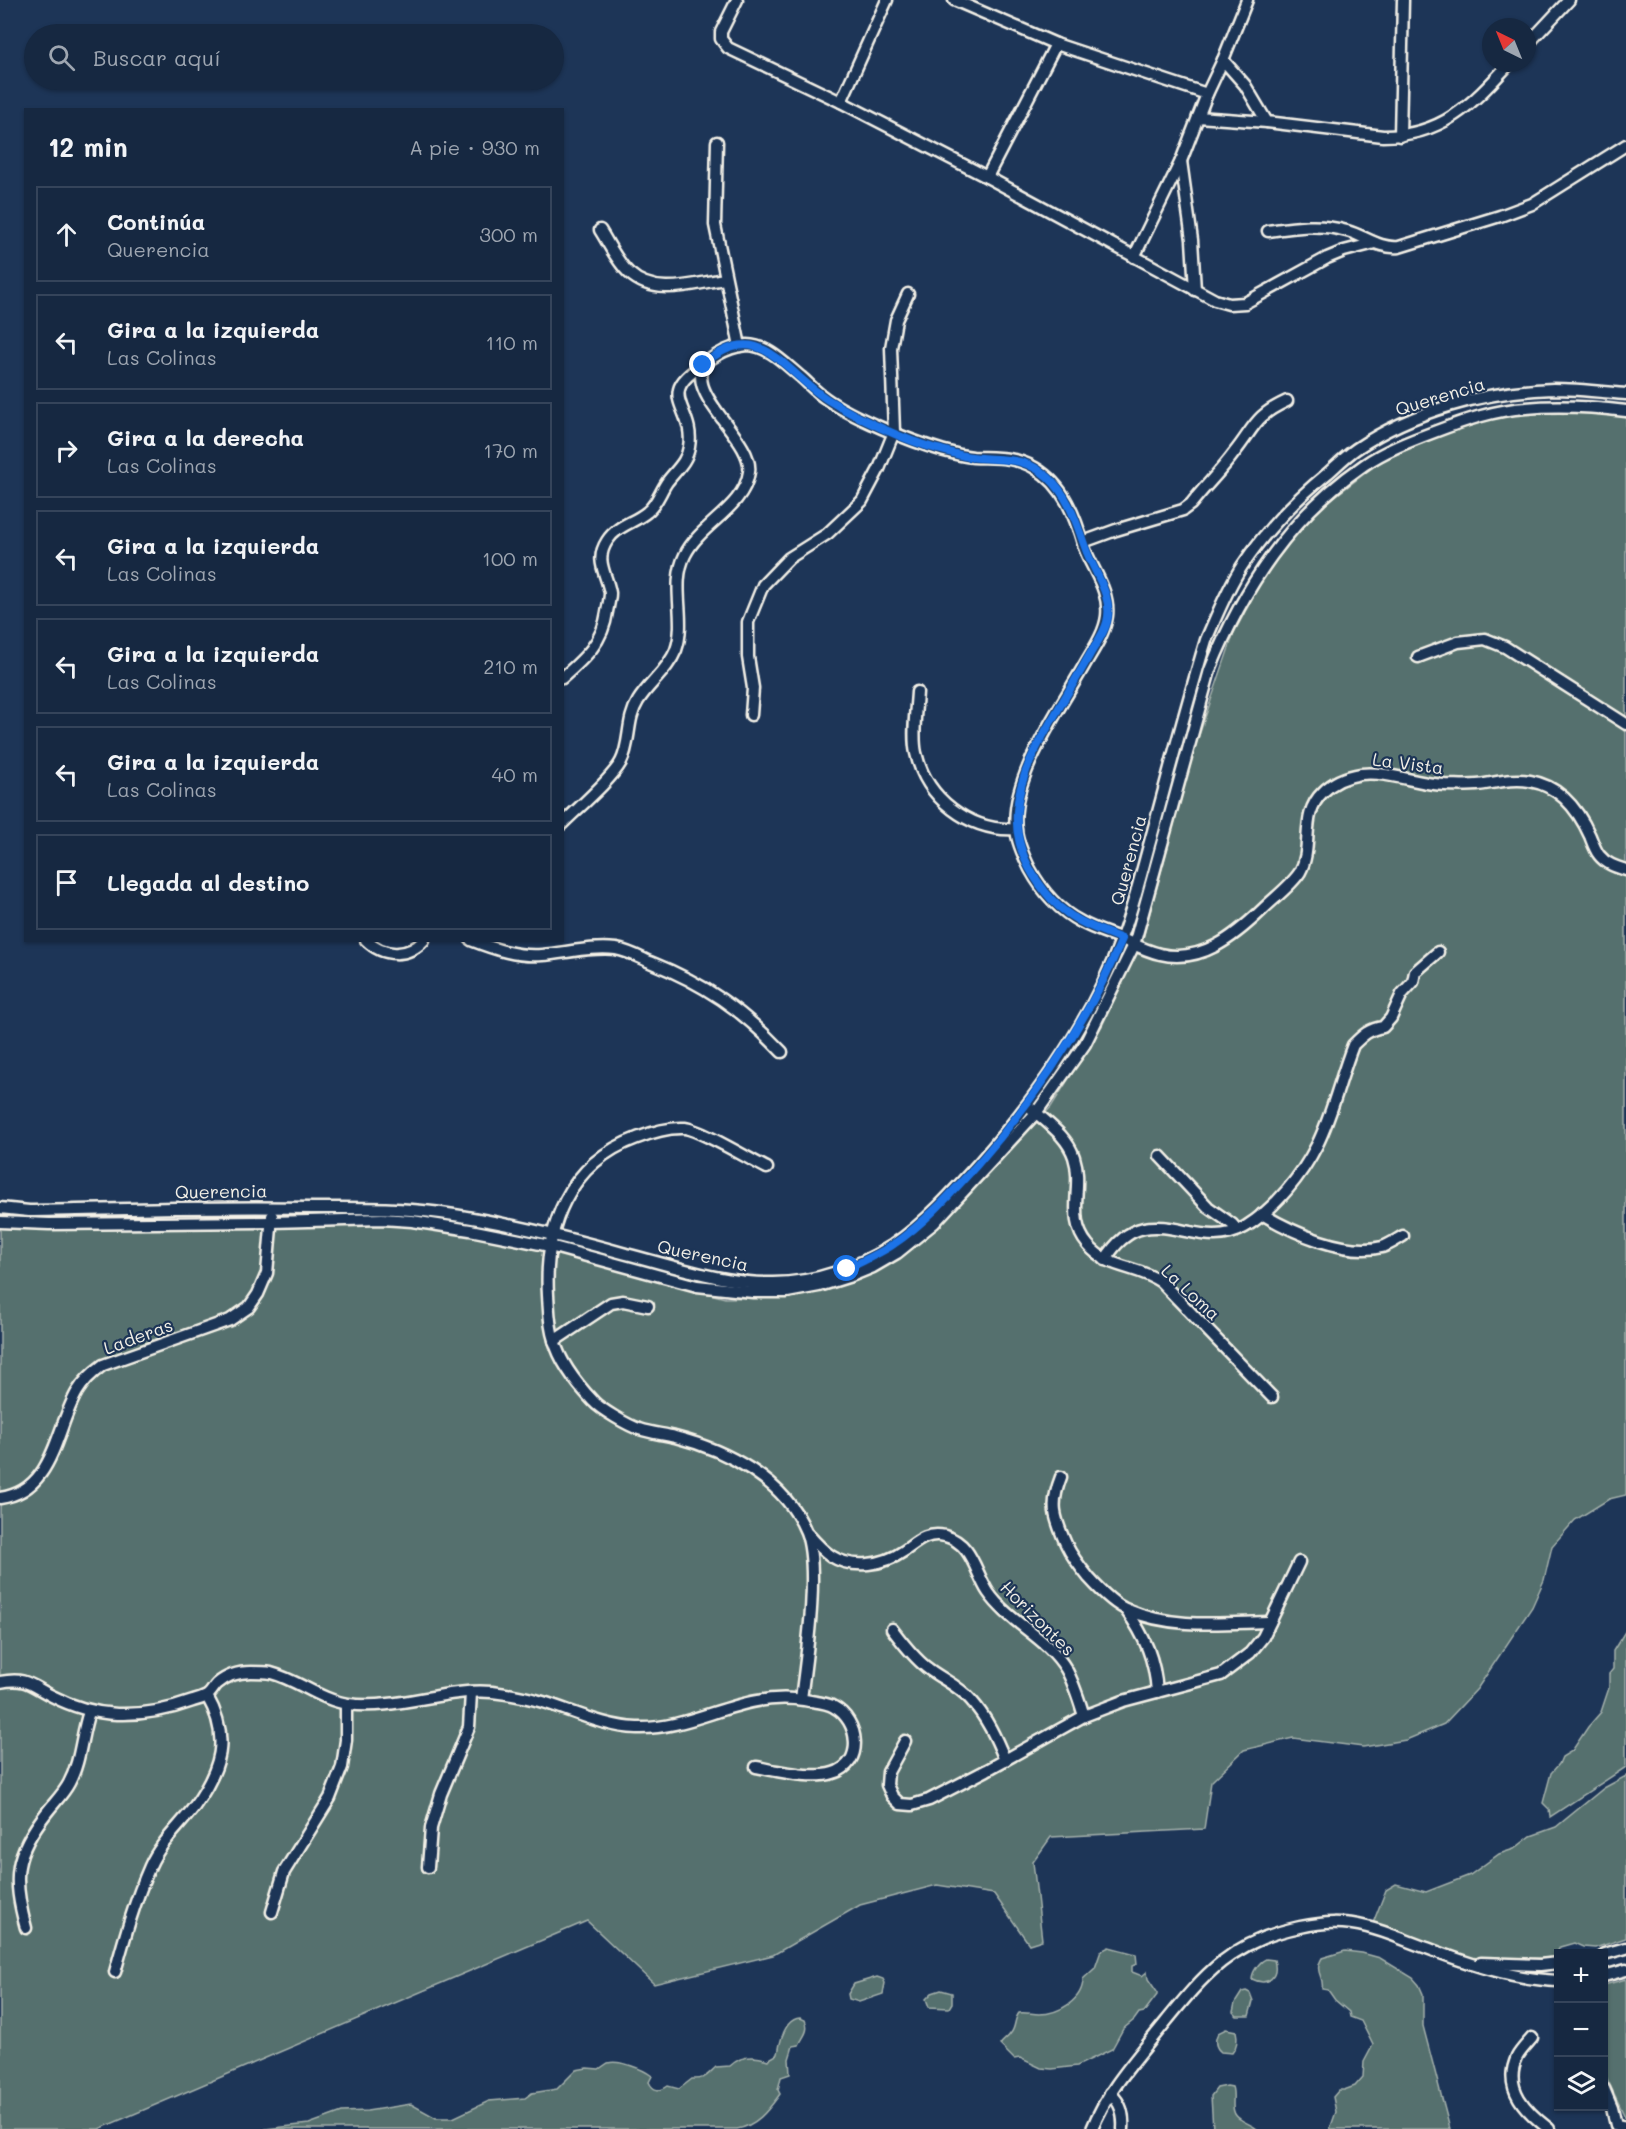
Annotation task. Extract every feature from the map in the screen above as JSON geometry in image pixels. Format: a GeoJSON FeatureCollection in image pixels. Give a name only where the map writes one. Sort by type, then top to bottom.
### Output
{"type":"FeatureCollection","features":[{"type":"Feature","properties":{"kind":"street"},"geometry":{"type":"LineString","coordinates":[[737,0],[721,32],[723,44],[735,52],[841,102],[987,177],[1195,290],[1229,304],[1245,303],[1344,250],[1375,243]]}},
{"type":"Feature","properties":{"kind":"street"},"geometry":{"type":"LineString","coordinates":[[841,102],[887,0]]}},
{"type":"Feature","properties":{"kind":"street"},"geometry":{"type":"LineString","coordinates":[[954,0],[1056,44],[1206,94]]}},
{"type":"Feature","properties":{"kind":"street"},"geometry":{"type":"LineString","coordinates":[[1134,257],[1181,161],[1206,94],[1223,60],[1247,0]]}},
{"type":"Feature","properties":{"kind":"street"},"geometry":{"type":"LineString","coordinates":[[1400,136],[1403,0]]}},
{"type":"Feature","properties":{"kind":"street"},"geometry":{"type":"LineString","coordinates":[[1536,35],[1569,0]]}},
{"type":"Feature","properties":{"kind":"street"},"geometry":{"type":"LineString","coordinates":[[987,177],[1056,44]]}},
{"type":"Feature","properties":{"kind":"street"},"geometry":{"type":"LineString","coordinates":[[1223,60],[1245,85],[1267,122]]}},
{"type":"Feature","properties":{"kind":"street"},"geometry":{"type":"LineString","coordinates":[[1198,117],[1400,136],[1425,129],[1455,116],[1501,72]]}},
{"type":"Feature","properties":{"kind":"street"},"geometry":{"type":"LineString","coordinates":[[717,142],[715,225],[740,346]]}},
{"type":"Feature","properties":{"kind":"street"},"geometry":{"type":"LineString","coordinates":[[1268,231],[1304,225],[1325,226],[1361,235],[1389,248],[1399,247],[1532,204],[1626,145]]}},
{"type":"Feature","properties":{"kind":"street"},"geometry":{"type":"LineString","coordinates":[[1181,161],[1192,240],[1195,290]]}},
{"type":"Feature","properties":{"kind":"street"},"geometry":{"type":"LineString","coordinates":[[600,230],[630,274],[649,285],[674,288],[725,279]]}},
{"type":"Feature","properties":{"kind":"street"},"geometry":{"type":"LineString","coordinates":[[751,715],[753,688],[748,657],[748,622],[762,585],[789,558],[827,534],[862,501],[894,432],[891,348],[896,320],[908,294]]}},
{"type":"Feature","properties":{"kind":"street"},"geometry":{"type":"LineString","coordinates":[[564,676],[592,651],[606,625],[610,594],[601,560],[606,541],[613,532],[648,512],[667,482],[682,464],[689,449],[690,431],[680,405],[678,393],[680,384],[690,373],[713,357],[740,346],[754,345],[779,359],[827,400],[933,448],[965,456],[1005,458],[1022,462],[1049,478],[1068,502],[1106,594],[1107,622],[1039,742],[1025,773],[1016,808],[1016,829],[1003,830],[979,824],[953,810],[933,792],[922,774],[915,751],[917,692]]}},
{"type":"Feature","properties":{"kind":"street"},"geometry":{"type":"LineString","coordinates":[[564,822],[612,774],[623,759],[633,710],[638,699],[676,650],[680,619],[677,587],[684,557],[696,538],[739,495],[749,472],[750,462],[746,450],[711,405],[704,391],[701,372],[703,365]]}},
{"type":"Feature","properties":{"kind":"street","name":"Querencia"},"geometry":{"type":"LineString","coordinates":[[0,1222],[49,1224],[392,1220],[470,1230],[550,1246],[697,1286],[753,1292],[787,1292],[819,1286],[851,1276],[897,1253],[934,1223],[1036,1113],[1085,1044],[1099,1019],[1134,945],[1169,824],[1181,750],[1206,640],[1241,567],[1273,526],[1315,483],[1355,450],[1406,421],[1460,403],[1507,394],[1543,390],[1626,394]]}},
{"type":"Feature","properties":{"kind":"street"},"geometry":{"type":"LineString","coordinates":[[1609,409],[1610,393]]}},
{"type":"Feature","properties":{"kind":"street"},"geometry":{"type":"LineString","coordinates":[[1083,542],[1183,510],[1191,504],[1235,453],[1251,428],[1268,409],[1287,401]]}},
{"type":"Feature","properties":{"kind":"street"},"geometry":{"type":"LineString","coordinates":[[1460,403],[1466,420]]}},
{"type":"Feature","properties":{"kind":"street","name":"Querencia"},"geometry":{"type":"LineString","coordinates":[[0,1208],[29,1210],[389,1208],[440,1213],[552,1234],[725,1279],[773,1283],[818,1277],[847,1269],[890,1246],[927,1218],[993,1147],[1027,1105],[1072,1039],[1095,998],[1122,939],[1181,750],[1221,644],[1257,577],[1286,535],[1325,496],[1365,464],[1409,442],[1466,420],[1524,408],[1569,406],[1626,411]]}},
{"type":"Feature","properties":{"kind":"street"},"geometry":{"type":"LineString","coordinates":[[1418,657],[1458,642],[1485,639],[1505,647],[1626,724]]}},
{"type":"Feature","properties":{"kind":"street","name":"La Vista"},"geometry":{"type":"LineString","coordinates":[[1016,829],[1024,857],[1035,877],[1049,897],[1065,912],[1082,922],[1161,955],[1192,955],[1218,946],[1245,927],[1290,883],[1300,870],[1306,852],[1308,819],[1313,805],[1324,791],[1342,779],[1363,774],[1388,775],[1442,785],[1477,785],[1510,779],[1536,781],[1563,795],[1578,813],[1597,853],[1609,864],[1626,870]]}},
{"type":"Feature","properties":{"kind":"street"},"geometry":{"type":"LineString","coordinates":[[1099,1019],[1104,997],[1123,957],[1122,939]]}},
{"type":"Feature","properties":{"kind":"street"},"geometry":{"type":"LineString","coordinates":[[369,942],[380,951],[403,953],[416,949],[422,942]]}},
{"type":"Feature","properties":{"kind":"street"},"geometry":{"type":"LineString","coordinates":[[476,942],[497,950],[540,956],[603,949],[615,949],[630,954],[706,987],[762,1031],[782,1052]]}},
{"type":"Feature","properties":{"kind":"street"},"geometry":{"type":"LineString","coordinates":[[1105,1260],[1113,1247],[1135,1229],[1154,1227],[1206,1234],[1227,1233],[1244,1228],[1262,1214],[1296,1177],[1317,1144],[1353,1045],[1362,1035],[1372,1029],[1383,1027],[1391,1018],[1402,994],[1413,982],[1415,972],[1438,952]]}},
{"type":"Feature","properties":{"kind":"street"},"geometry":{"type":"LineString","coordinates":[[1036,1113],[1036,1101],[1064,1061],[1072,1039]]}},
{"type":"Feature","properties":{"kind":"street","name":"La Loma"},"geometry":{"type":"LineString","coordinates":[[1027,1105],[1059,1133],[1074,1157],[1078,1176],[1075,1214],[1079,1231],[1087,1244],[1105,1260],[1154,1277],[1161,1282],[1272,1397]]}},
{"type":"Feature","properties":{"kind":"street"},"geometry":{"type":"LineString","coordinates":[[766,1168],[687,1128],[654,1131],[623,1143],[602,1156],[581,1174],[565,1198],[552,1234],[547,1281],[554,1341],[567,1368],[594,1403],[637,1429],[676,1437],[718,1451],[755,1472],[783,1496],[806,1532],[811,1554],[812,1574],[807,1656],[801,1699]]}},
{"type":"Feature","properties":{"kind":"street"},"geometry":{"type":"LineString","coordinates":[[1160,1156],[1208,1207],[1237,1230]]}},
{"type":"Feature","properties":{"kind":"street","name":"Laderas"},"geometry":{"type":"LineString","coordinates":[[0,1498],[13,1497],[25,1491],[35,1482],[49,1460],[76,1394],[87,1377],[103,1365],[230,1320],[249,1307],[258,1294],[267,1273],[272,1207]]}},
{"type":"Feature","properties":{"kind":"street"},"geometry":{"type":"LineString","coordinates":[[1262,1214],[1284,1227],[1345,1248],[1384,1247],[1403,1236]]}},
{"type":"Feature","properties":{"kind":"street"},"geometry":{"type":"LineString","coordinates":[[554,1341],[611,1303],[623,1301],[648,1306]]}},
{"type":"Feature","properties":{"kind":"street"},"geometry":{"type":"LineString","coordinates":[[1061,1477],[1054,1495],[1055,1514],[1070,1553],[1097,1588],[1126,1610],[1139,1628],[1147,1644],[1156,1676],[1157,1692]]}},
{"type":"Feature","properties":{"kind":"street","name":"Horizontes"},"geometry":{"type":"LineString","coordinates":[[806,1532],[831,1556],[855,1564],[883,1562],[925,1536],[936,1534],[959,1542],[967,1550],[988,1591],[1003,1611],[1051,1650],[1065,1668],[1084,1716]]}},
{"type":"Feature","properties":{"kind":"street"},"geometry":{"type":"LineString","coordinates":[[904,1741],[888,1772],[886,1785],[900,1804],[912,1805],[929,1800],[1084,1716],[1123,1701],[1221,1675],[1250,1653],[1263,1637],[1299,1562]]}},
{"type":"Feature","properties":{"kind":"street"},"geometry":{"type":"LineString","coordinates":[[1126,1610],[1180,1623],[1270,1623]]}},
{"type":"Feature","properties":{"kind":"street"},"geometry":{"type":"LineString","coordinates":[[892,1629],[923,1665],[952,1683],[969,1698],[993,1732],[1005,1760]]}},
{"type":"Feature","properties":{"kind":"street"},"geometry":{"type":"LineString","coordinates":[[0,1682],[17,1679],[89,1712],[116,1714],[144,1713],[172,1708],[207,1696],[219,1683],[232,1675],[247,1672],[271,1673],[346,1704],[375,1706],[399,1704],[444,1695],[489,1692],[541,1701],[603,1722],[635,1728],[662,1727],[742,1703],[801,1699],[835,1707],[847,1718],[855,1737],[851,1759],[833,1773],[788,1773],[756,1767]]}},
{"type":"Feature","properties":{"kind":"street"},"geometry":{"type":"LineString","coordinates":[[428,1867],[431,1828],[441,1794],[469,1727],[471,1693]]}},
{"type":"Feature","properties":{"kind":"street"},"geometry":{"type":"LineString","coordinates":[[115,1972],[132,1914],[150,1865],[165,1840],[193,1807],[219,1759],[222,1732],[217,1713],[207,1696]]}},
{"type":"Feature","properties":{"kind":"street"},"geometry":{"type":"LineString","coordinates":[[272,1912],[284,1872],[330,1798],[342,1767],[346,1740],[346,1704]]}},
{"type":"Feature","properties":{"kind":"street"},"geometry":{"type":"LineString","coordinates":[[26,1928],[16,1880],[20,1859],[29,1835],[68,1785],[76,1766],[89,1712]]}},
{"type":"Feature","properties":{"kind":"street"},"geometry":{"type":"LineString","coordinates":[[1092,2129],[1110,2093],[1125,2071],[1203,1977],[1236,1950],[1259,1938],[1283,1930],[1337,1921],[1391,1933],[1426,1948],[1491,1970],[1529,1979],[1554,1981]]}},
{"type":"Feature","properties":{"kind":"street"},"geometry":{"type":"LineString","coordinates":[[1608,1953],[1626,1948]]}},
{"type":"Feature","properties":{"kind":"street"},"geometry":{"type":"LineString","coordinates":[[1472,1963],[1554,1963]]}},
{"type":"Feature","properties":{"kind":"street"},"geometry":{"type":"LineString","coordinates":[[1608,1975],[1626,1970]]}},
{"type":"Feature","properties":{"kind":"street"},"geometry":{"type":"LineString","coordinates":[[1532,2038],[1517,2058],[1513,2076],[1515,2091],[1529,2113],[1549,2129]]}},
{"type":"Feature","properties":{"kind":"street"},"geometry":{"type":"LineString","coordinates":[[1110,2093],[1116,2098],[1122,2110],[1123,2129]]}},
{"type":"Feature","properties":{"kind":"street"},"geometry":{"type":"LineString","coordinates":[[1608,2099],[1618,2127]]}},
{"type":"Feature","properties":{"kind":"green space"},"geometry":{"type":"Polygon","coordinates":[[[1567,412],[1626,416],[1626,1495],[1609,1499],[1575,1520],[1552,1546],[1544,1580],[1532,1607],[1477,1689],[1444,1724],[1406,1740],[1363,1747],[1293,1738],[1244,1750],[1211,1782],[1204,1829],[1051,1837],[1033,1862],[1042,1940],[1029,1944],[994,1894],[937,1885],[860,1905],[773,1955],[654,1984],[587,1921],[99,2129],[0,2129],[0,1226],[11,1228],[383,1222],[517,1243],[725,1298],[789,1297],[858,1280],[901,1257],[942,1224],[1051,1107],[1102,1026],[1143,938],[1195,747],[1234,633],[1271,563],[1320,508],[1381,461],[1466,425],[1511,415],[1567,412]]]}},
{"type":"Feature","properties":{"kind":"green space"},"geometry":{"type":"Polygon","coordinates":[[[1626,1630],[1626,1767],[1550,1817],[1549,1809],[1543,1803],[1551,1773],[1562,1757],[1572,1751],[1601,1712],[1609,1688],[1609,1674],[1613,1669],[1613,1651],[1626,1630]]]}},
{"type":"Feature","properties":{"kind":"green space"},"geometry":{"type":"Polygon","coordinates":[[[1626,1776],[1626,1938],[1595,1948],[1583,1947],[1574,1943],[1554,1949],[1554,1956],[1546,1958],[1488,1959],[1464,1957],[1373,1923],[1386,1890],[1396,1884],[1426,1892],[1470,1875],[1499,1854],[1514,1849],[1531,1836],[1556,1827],[1604,1788],[1626,1776]]]}},
{"type":"Feature","properties":{"kind":"green space"},"geometry":{"type":"Polygon","coordinates":[[[1109,1947],[1136,1954],[1137,1964],[1132,1966],[1132,1972],[1142,1976],[1147,1972],[1148,1979],[1157,1995],[1144,2012],[1139,2013],[1123,2029],[1112,2049],[1077,2066],[1041,2068],[1020,2058],[1014,2059],[1000,2045],[1013,2031],[1019,2013],[1047,2013],[1068,2004],[1079,1993],[1083,1979],[1095,1968],[1101,1951],[1109,1947]]]}},
{"type":"Feature","properties":{"kind":"green space"},"geometry":{"type":"Polygon","coordinates":[[[1345,1951],[1380,1958],[1413,1978],[1419,1985],[1423,1994],[1423,2026],[1450,2129],[1330,2129],[1336,2112],[1333,2097],[1339,2090],[1355,2086],[1363,2077],[1364,2062],[1373,2045],[1361,2021],[1350,2017],[1349,2012],[1335,2000],[1328,1990],[1322,1989],[1319,1967],[1322,1958],[1345,1951]]]}},
{"type":"Feature","properties":{"kind":"green space"},"geometry":{"type":"Polygon","coordinates":[[[1266,1959],[1274,1960],[1275,1971],[1271,1979],[1263,1982],[1252,1979],[1256,1967],[1266,1959]]]}},
{"type":"Feature","properties":{"kind":"green space"},"geometry":{"type":"Polygon","coordinates":[[[877,1977],[883,1979],[885,1983],[883,1994],[859,2002],[849,1999],[848,1994],[854,1984],[877,1977]]]}},
{"type":"Feature","properties":{"kind":"green space"},"geometry":{"type":"Polygon","coordinates":[[[1626,1979],[1626,2119],[1608,2081],[1608,1984],[1626,1979]]]}},
{"type":"Feature","properties":{"kind":"green space"},"geometry":{"type":"Polygon","coordinates":[[[941,1990],[952,1993],[952,2003],[949,2008],[929,2007],[926,1999],[932,1993],[941,1990]]]}},
{"type":"Feature","properties":{"kind":"green space"},"geometry":{"type":"Polygon","coordinates":[[[1242,1992],[1250,1993],[1253,2001],[1249,2016],[1237,2016],[1233,2012],[1235,2003],[1242,1992]]]}},
{"type":"Feature","properties":{"kind":"green space"},"geometry":{"type":"Polygon","coordinates":[[[800,2018],[805,2020],[806,2030],[799,2045],[793,2046],[789,2059],[790,2074],[781,2077],[778,2090],[780,2094],[757,2120],[737,2129],[265,2129],[309,2124],[342,2112],[367,2111],[411,2104],[436,2118],[453,2118],[489,2101],[525,2098],[532,2093],[557,2089],[576,2070],[599,2069],[613,2062],[648,2073],[652,2076],[649,2082],[655,2089],[660,2090],[668,2086],[679,2089],[692,2079],[706,2076],[716,2067],[730,2066],[743,2058],[758,2057],[768,2060],[778,2054],[787,2026],[800,2018]]]}},
{"type":"Feature","properties":{"kind":"green space"},"geometry":{"type":"Polygon","coordinates":[[[1226,2029],[1236,2031],[1237,2043],[1232,2053],[1221,2052],[1216,2044],[1218,2033],[1226,2029]]]}},
{"type":"Feature","properties":{"kind":"green space"},"geometry":{"type":"Polygon","coordinates":[[[1232,2087],[1233,2108],[1236,2116],[1257,2129],[1213,2129],[1211,2096],[1217,2088],[1232,2087]]]}},
{"type":"Feature","properties":{"kind":"route"},"geometry":{"type":"LineString","coordinates":[[703,365],[713,357],[729,350],[754,345],[779,359],[827,400],[855,415],[933,448],[965,456],[1005,458],[1022,462],[1036,469],[1049,478],[1068,502],[1089,561],[1106,594],[1107,622],[1039,742],[1025,773],[1016,808],[1016,829],[1024,857],[1049,897],[1065,912],[1082,922],[1122,939],[1095,998],[1072,1039],[1027,1105],[1000,1139],[927,1218],[890,1246],[847,1269]]}}]}
